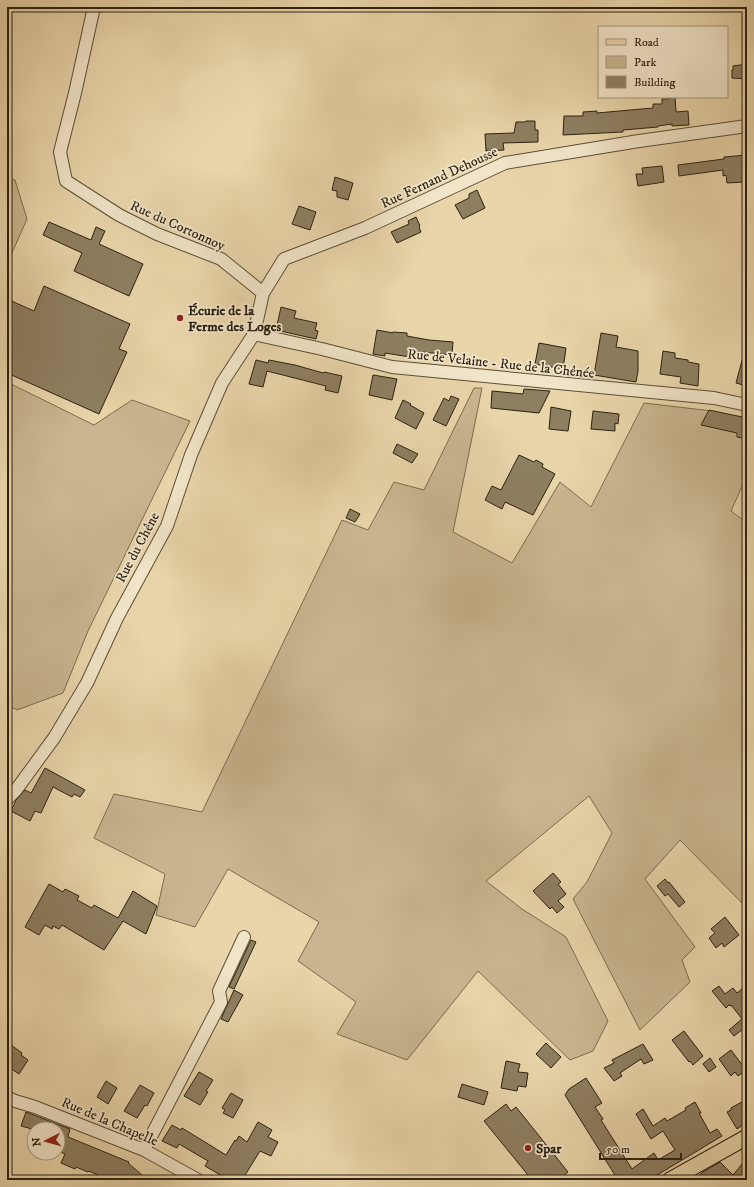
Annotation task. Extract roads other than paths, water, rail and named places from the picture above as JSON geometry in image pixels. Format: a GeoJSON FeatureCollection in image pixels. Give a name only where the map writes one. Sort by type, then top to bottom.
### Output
{"type":"FeatureCollection","features":[{"type":"Feature","properties":{"kind":"main road"},"geometry":{"type":"LineString","coordinates":[[670,1180],[747,1137]]}},
{"type":"Feature","properties":{"kind":"street","name":"Rue du Cortonnoy"},"geometry":{"type":"LineString","coordinates":[[94,7],[60,152],[66,181],[125,218],[157,234],[221,259],[263,293]]}},
{"type":"Feature","properties":{"kind":"street","name":"Rue Fernand Dehousse"},"geometry":{"type":"LineString","coordinates":[[263,293],[284,259],[365,228],[505,162],[639,140],[747,126]]}},
{"type":"Feature","properties":{"kind":"street","name":"Rue du Chêne"},"geometry":{"type":"LineString","coordinates":[[7,799],[16,790],[54,738],[87,683],[117,618],[168,526],[191,456],[222,383],[254,334],[263,293]]}},
{"type":"Feature","properties":{"kind":"street","name":"Rue de Velaine - Rue de la Chênée"},"geometry":{"type":"LineString","coordinates":[[254,334],[322,349],[392,367],[714,398],[747,405]]}},
{"type":"Feature","properties":{"kind":"street"},"geometry":{"type":"LineString","coordinates":[[144,1150],[221,1002],[219,990],[244,937]]}},
{"type":"Feature","properties":{"kind":"street","name":"Rue de la Chapelle"},"geometry":{"type":"LineString","coordinates":[[7,1097],[15,1102],[35,1107],[144,1150],[198,1180]]}},
{"type":"Feature","properties":{"kind":"place","name":"Écurie de la Ferme des Loges"},"geometry":{"type":"Point","coordinates":[180,318]}},
{"type":"Feature","properties":{"kind":"place","name":"Spar"},"geometry":{"type":"Point","coordinates":[528,1148]}}]}
